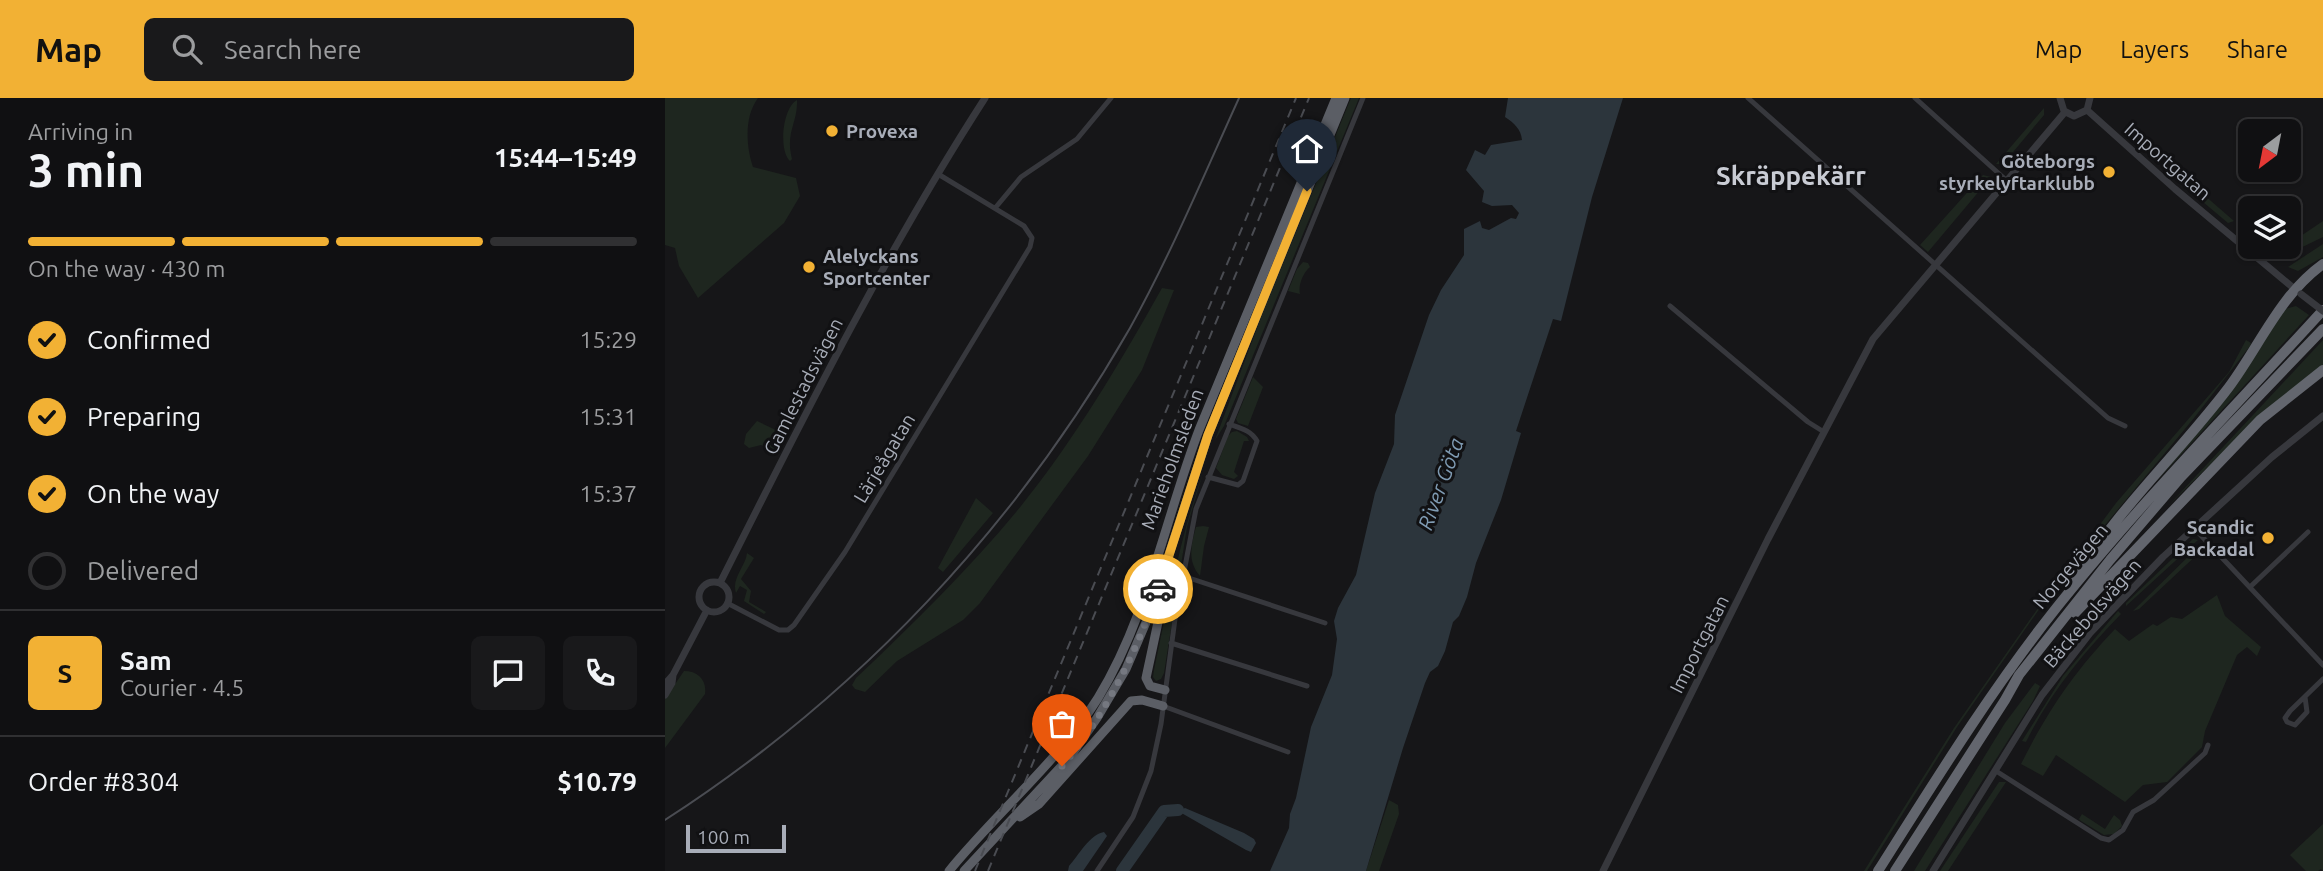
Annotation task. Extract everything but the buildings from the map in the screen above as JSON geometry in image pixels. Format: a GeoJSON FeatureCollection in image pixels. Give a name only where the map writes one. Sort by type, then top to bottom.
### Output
{"type":"FeatureCollection","features":[{"type":"Feature","properties":{"kind":"highway","name":"Marieholmsleden"},"geometry":{"type":"LineString","coordinates":[[949,871],[1055,756],[1086,716],[1111,674],[1136,620],[1199,430],[1336,98]]}},
{"type":"Feature","properties":{"kind":"highway","name":"Marieholmsleden"},"geometry":{"type":"LineString","coordinates":[[964,871],[1070,757],[1109,699],[1141,635],[1208,435],[1345,98]]}},
{"type":"Feature","properties":{"kind":"highway"},"geometry":{"type":"LineString","coordinates":[[2057,607],[2086,561],[2114,524],[2227,389],[2297,291],[2323,264]]}},
{"type":"Feature","properties":{"kind":"highway","name":"Norgevägen"},"geometry":{"type":"LineString","coordinates":[[1878,871],[1947,763],[2057,607],[2174,471],[2323,311]]}},
{"type":"Feature","properties":{"kind":"highway","name":"Norgevägen"},"geometry":{"type":"LineString","coordinates":[[1895,871],[2019,675],[2105,566],[2181,477],[2323,329]]}},
{"type":"Feature","properties":{"kind":"highway"},"geometry":{"type":"LineString","coordinates":[[2049,637],[2070,620],[2112,572],[2260,420],[2323,370]]}},
{"type":"Feature","properties":{"kind":"highway"},"geometry":{"type":"LineString","coordinates":[[1165,690],[1149,684],[1146,678],[1176,537]]}},
{"type":"Feature","properties":{"kind":"highway"},"geometry":{"type":"LineString","coordinates":[[995,835],[1038,804],[1131,701],[1142,699],[1163,706]]}},
{"type":"Feature","properties":{"kind":"street","name":"Gamlestadsvägen"},"geometry":{"type":"LineString","coordinates":[[665,684],[673,675],[707,610],[700,603],[700,590],[708,583],[720,583],[835,357],[898,242],[985,98]]}},
{"type":"Feature","properties":{"kind":"street"},"geometry":{"type":"LineString","coordinates":[[938,174],[996,207],[1021,177],[1077,139],[1111,98]]}},
{"type":"Feature","properties":{"kind":"street"},"geometry":{"type":"LineString","coordinates":[[1097,871],[1139,806],[1154,760],[1193,516],[1363,98]]}},
{"type":"Feature","properties":{"kind":"street"},"geometry":{"type":"LineString","coordinates":[[1748,98],[2108,418],[2125,426]]}},
{"type":"Feature","properties":{"kind":"street"},"geometry":{"type":"LineString","coordinates":[[1915,98],[2006,180]]}},
{"type":"Feature","properties":{"kind":"street"},"geometry":{"type":"LineString","coordinates":[[2060,98],[2065,112],[2076,116],[2087,110],[2090,98]]}},
{"type":"Feature","properties":{"kind":"street","name":"Importgatan"},"geometry":{"type":"LineString","coordinates":[[2087,110],[2182,195],[2323,311]]}},
{"type":"Feature","properties":{"kind":"street","name":"Importgatan"},"geometry":{"type":"LineString","coordinates":[[1603,871],[1873,339],[2065,112]]}},
{"type":"Feature","properties":{"kind":"street","name":"Lärjeågatan"},"geometry":{"type":"LineString","coordinates":[[727,603],[779,630],[788,630],[830,574],[1030,247],[1032,238],[1024,226],[996,207]]}},
{"type":"Feature","properties":{"kind":"street"},"geometry":{"type":"LineString","coordinates":[[1670,306],[1806,420],[1824,432]]}},
{"type":"Feature","properties":{"kind":"street","name":"Bäckebolsvägen"},"geometry":{"type":"LineString","coordinates":[[1933,871],[2042,695],[2119,601],[2193,528],[2323,416]]}},
{"type":"Feature","properties":{"kind":"street"},"geometry":{"type":"LineString","coordinates":[[1208,477],[1238,485],[1243,481],[1257,441],[1244,429],[1229,424]]}},
{"type":"Feature","properties":{"kind":"street"},"geometry":{"type":"LineString","coordinates":[[2193,528],[2323,665]]}},
{"type":"Feature","properties":{"kind":"street"},"geometry":{"type":"LineString","coordinates":[[2250,587],[2308,531]]}},
{"type":"Feature","properties":{"kind":"street"},"geometry":{"type":"LineString","coordinates":[[1182,576],[1325,622]]}},
{"type":"Feature","properties":{"kind":"street"},"geometry":{"type":"LineString","coordinates":[[707,610],[719,611],[727,603],[728,592],[720,583]]}},
{"type":"Feature","properties":{"kind":"street"},"geometry":{"type":"LineString","coordinates":[[1171,643],[1307,686]]}},
{"type":"Feature","properties":{"kind":"street","name":"Gamlestadsvägen"},"geometry":{"type":"LineString","coordinates":[[665,695],[673,675]]}},
{"type":"Feature","properties":{"kind":"street"},"geometry":{"type":"LineString","coordinates":[[2305,697],[2307,712],[2295,725],[2291,724],[2285,718],[2286,715],[2323,679]]}},
{"type":"Feature","properties":{"kind":"street"},"geometry":{"type":"LineString","coordinates":[[1163,706],[1289,752]]}},
{"type":"Feature","properties":{"kind":"street"},"geometry":{"type":"LineString","coordinates":[[1996,771],[2101,838],[2109,840],[2123,830],[2133,812],[2154,800],[2205,753],[2209,746]]}},
{"type":"Feature","properties":{"kind":"shaded area"},"geometry":{"type":"Polygon","coordinates":[[[665,98],[758,98],[748,123],[753,167],[796,178],[800,196],[784,223],[698,298],[679,266],[675,248],[665,245],[665,98]]]}},
{"type":"Feature","properties":{"kind":"shaded area"},"geometry":{"type":"Polygon","coordinates":[[[1351,98],[1359,98],[1224,426],[1215,440],[1262,315],[1351,98]]]}},
{"type":"Feature","properties":{"kind":"shaded area"},"geometry":{"type":"Polygon","coordinates":[[[797,100],[790,142],[790,161],[784,148],[785,119],[797,100]]]}},
{"type":"Feature","properties":{"kind":"shaded area"},"geometry":{"type":"Polygon","coordinates":[[[2044,108],[2044,115],[2003,164],[1996,164],[2044,108]]]}},
{"type":"Feature","properties":{"kind":"shaded area"},"geometry":{"type":"Polygon","coordinates":[[[1983,175],[1991,177],[1928,252],[1920,245],[1983,175]]]}},
{"type":"Feature","properties":{"kind":"shaded area"},"geometry":{"type":"Polygon","coordinates":[[[2190,180],[2234,221],[2228,223],[2190,191],[2187,185],[2190,180]]]}},
{"type":"Feature","properties":{"kind":"shaded area"},"geometry":{"type":"Polygon","coordinates":[[[2323,221],[2323,237],[2301,248],[2301,236],[2323,221]]]}},
{"type":"Feature","properties":{"kind":"shaded area"},"geometry":{"type":"Polygon","coordinates":[[[2323,244],[2323,257],[2298,271],[2288,267],[2323,244]]]}},
{"type":"Feature","properties":{"kind":"shaded area"},"geometry":{"type":"Polygon","coordinates":[[[1303,262],[1310,267],[1302,279],[1300,294],[1288,291],[1297,269],[1303,262]]]}},
{"type":"Feature","properties":{"kind":"shaded area"},"geometry":{"type":"Polygon","coordinates":[[[1162,288],[1174,290],[1142,370],[1088,456],[980,603],[963,620],[897,661],[865,692],[855,689],[852,685],[856,678],[962,573],[1041,480],[1096,400],[1162,288]]]}},
{"type":"Feature","properties":{"kind":"shaded area"},"geometry":{"type":"Polygon","coordinates":[[[2296,306],[2309,315],[2155,483],[2232,390],[2285,309],[2296,306]]]}},
{"type":"Feature","properties":{"kind":"shaded area"},"geometry":{"type":"Polygon","coordinates":[[[2246,340],[2251,343],[2250,346],[2040,608],[1957,727],[1867,871],[1864,871],[1954,728],[2036,611],[2116,503],[2229,372],[2246,340]]]}},
{"type":"Feature","properties":{"kind":"shaded area"},"geometry":{"type":"Polygon","coordinates":[[[2323,340],[2323,365],[2258,418],[2168,506],[2323,340]]]}},
{"type":"Feature","properties":{"kind":"shaded area"},"geometry":{"type":"Polygon","coordinates":[[[1253,377],[1263,387],[1248,426],[1238,423],[1236,419],[1253,377]]]}},
{"type":"Feature","properties":{"kind":"shaded area"},"geometry":{"type":"Polygon","coordinates":[[[757,421],[778,431],[774,451],[761,445],[749,448],[744,444],[746,434],[757,421]]]}},
{"type":"Feature","properties":{"kind":"shaded area"},"geometry":{"type":"Polygon","coordinates":[[[1237,431],[1249,441],[1244,441],[1234,472],[1238,476],[1234,479],[1222,475],[1216,468],[1228,436],[1237,431]]]}},
{"type":"Feature","properties":{"kind":"shaded area"},"geometry":{"type":"Polygon","coordinates":[[[1203,473],[1187,527],[1164,673],[1161,679],[1156,681],[1153,677],[1154,670],[1175,571],[1188,522],[1203,473]]]}},
{"type":"Feature","properties":{"kind":"shaded area"},"geometry":{"type":"Polygon","coordinates":[[[976,498],[993,513],[943,572],[938,568],[976,498]]]}},
{"type":"Feature","properties":{"kind":"shaded area"},"geometry":{"type":"Polygon","coordinates":[[[1196,527],[1209,527],[1200,576],[1193,565],[1191,553],[1196,527]]]}},
{"type":"Feature","properties":{"kind":"shaded area"},"geometry":{"type":"Polygon","coordinates":[[[2193,539],[2198,540],[2126,606],[2126,603],[2193,539]]]}},
{"type":"Feature","properties":{"kind":"shaded area"},"geometry":{"type":"Polygon","coordinates":[[[2201,544],[2202,550],[2139,609],[2133,611],[2201,544]]]}},
{"type":"Feature","properties":{"kind":"shaded area"},"geometry":{"type":"Polygon","coordinates":[[[747,553],[754,558],[741,579],[751,591],[749,602],[766,612],[764,614],[744,601],[747,590],[740,586],[736,593],[735,582],[747,553]]]}},
{"type":"Feature","properties":{"kind":"shaded area"},"geometry":{"type":"Polygon","coordinates":[[[2217,595],[2225,616],[2261,647],[2257,656],[2247,647],[2237,655],[2205,731],[2202,747],[2167,782],[2143,785],[2125,802],[2056,755],[2043,776],[2021,764],[2062,693],[2115,629],[2129,641],[2153,624],[2157,626],[2171,617],[2182,619],[2217,595]]]}},
{"type":"Feature","properties":{"kind":"shaded area"},"geometry":{"type":"Polygon","coordinates":[[[2118,611],[2121,614],[2068,674],[2026,742],[2022,741],[2063,676],[2118,611]]]}},
{"type":"Feature","properties":{"kind":"shaded area"},"geometry":{"type":"Polygon","coordinates":[[[684,671],[701,677],[705,684],[705,694],[665,748],[665,699],[684,671]]]}},
{"type":"Feature","properties":{"kind":"shaded area"},"geometry":{"type":"Polygon","coordinates":[[[2035,683],[2040,686],[2033,701],[1925,871],[1914,871],[2005,723],[2035,683]]]}},
{"type":"Feature","properties":{"kind":"shaded area"},"geometry":{"type":"Polygon","coordinates":[[[1999,782],[2006,782],[1948,871],[1940,871],[1999,782]]]}},
{"type":"Feature","properties":{"kind":"shaded area"},"geometry":{"type":"Polygon","coordinates":[[[1389,800],[1398,805],[1399,814],[1379,871],[1366,871],[1389,800]]]}},
{"type":"Feature","properties":{"kind":"shaded area"},"geometry":{"type":"Polygon","coordinates":[[[2082,814],[2105,829],[2114,815],[2122,826],[2114,834],[2104,835],[2081,821],[2079,819],[2082,814]]]}},
{"type":"Feature","properties":{"kind":"shaded area"},"geometry":{"type":"Polygon","coordinates":[[[2323,824],[2323,871],[2306,871],[2290,855],[2323,824]]]}},
{"type":"Feature","properties":{"kind":"water","name":"River Göta"},"geometry":{"type":"Polygon","coordinates":[[[1508,98],[1623,98],[1592,197],[1561,321],[1553,319],[1516,431],[1521,433],[1501,500],[1476,563],[1467,597],[1459,616],[1453,622],[1445,651],[1425,683],[1366,871],[1270,871],[1289,828],[1311,727],[1332,675],[1337,639],[1334,621],[1356,575],[1375,493],[1394,444],[1395,415],[1429,315],[1441,290],[1464,255],[1464,229],[1480,221],[1482,228],[1489,230],[1511,218],[1516,219],[1519,213],[1512,205],[1492,206],[1482,202],[1484,191],[1466,170],[1475,150],[1485,155],[1491,145],[1522,140],[1517,127],[1505,117],[1508,98]]]}},
{"type":"Feature","properties":{"kind":"water"},"geometry":{"type":"Polygon","coordinates":[[[1185,808],[1254,839],[1256,843],[1251,852],[1178,811],[1185,808]]]}},
{"type":"Feature","properties":{"kind":"water"},"geometry":{"type":"Polygon","coordinates":[[[1104,832],[1107,836],[1083,871],[1068,871],[1089,841],[1104,832]]]}},
{"type":"Feature","properties":{"kind":"waterway"},"geometry":{"type":"LineString","coordinates":[[1122,871],[1164,811],[1178,810]]}},
{"type":"Feature","properties":{"kind":"tram line"},"geometry":{"type":"LineString","coordinates":[[665,820],[803,719],[927,602],[983,538],[1036,471],[1085,401],[1130,328],[1173,243],[1239,98]]}},
{"type":"Feature","properties":{"kind":"railway"},"geometry":{"type":"LineString","coordinates":[[975,871],[1296,98]]}},
{"type":"Feature","properties":{"kind":"railway"},"geometry":{"type":"LineString","coordinates":[[988,871],[1309,98]]}},
{"type":"Feature","properties":{"kind":"way so far"},"geometry":{"type":"LineString","coordinates":[[1062,766],[1097,718],[1126,669],[1158,589]]}},
{"type":"Feature","properties":{"kind":"place","name":"Provexa"},"geometry":{"type":"Point","coordinates":[832,131]}},
{"type":"Feature","properties":{"kind":"place","name":"Göteborgs styrkelyftarklubb"},"geometry":{"type":"Point","coordinates":[2109,172]}},
{"type":"Feature","properties":{"kind":"place","name":"Alelyckans Sportcenter"},"geometry":{"type":"Point","coordinates":[809,267]}},
{"type":"Feature","properties":{"kind":"place","name":"Scandic Backadal"},"geometry":{"type":"Point","coordinates":[2268,538]}},
{"type":"Feature","properties":{"kind":"district","name":"Skräppekärr"},"geometry":{"type":"Point","coordinates":[1791,176]}},
{"type":"Feature","properties":{"kind":"route"},"geometry":{"type":"LineString","coordinates":[[1158,589],[1196,467],[1307,191]]}}]}
